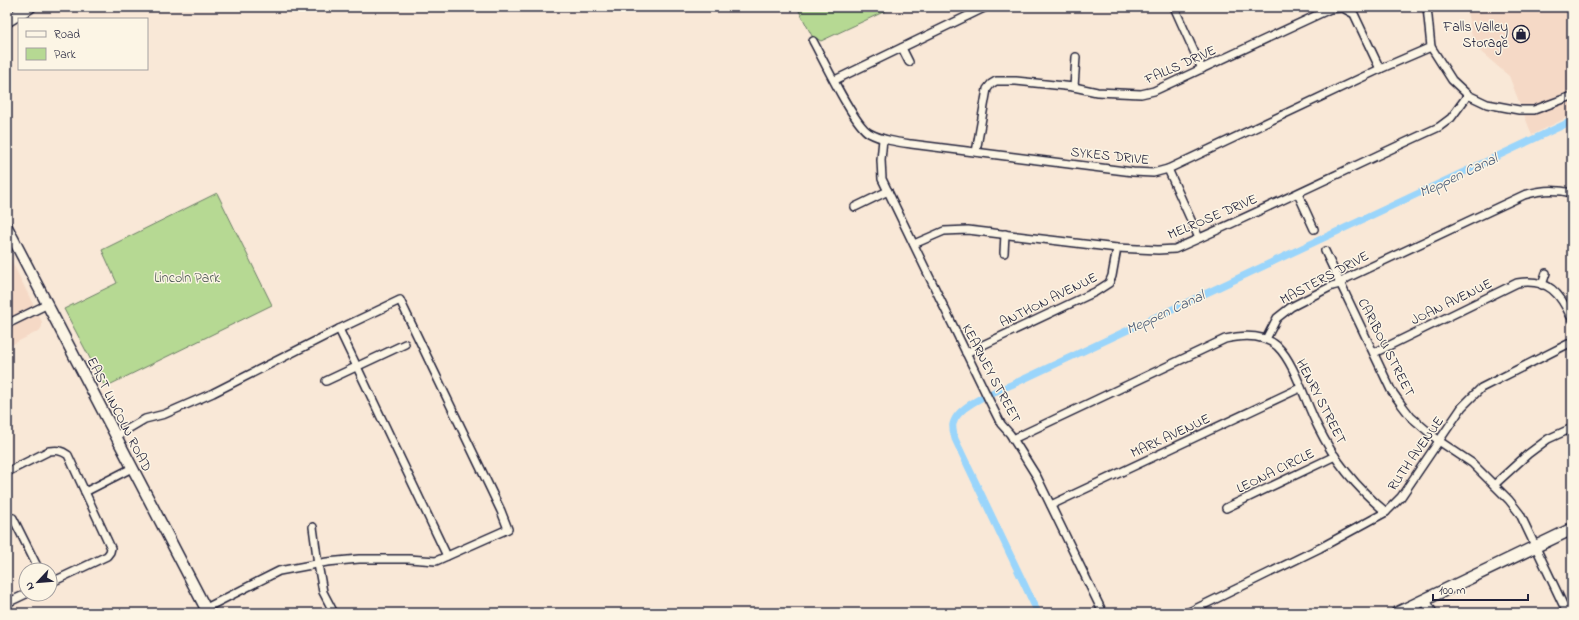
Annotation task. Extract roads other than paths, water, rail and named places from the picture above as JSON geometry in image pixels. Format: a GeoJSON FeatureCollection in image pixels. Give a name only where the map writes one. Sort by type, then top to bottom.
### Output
{"type":"FeatureCollection","features":[{"type":"Feature","properties":{"kind":"main road"},"geometry":{"type":"LineString","coordinates":[[7,20],[25,10]]}},
{"type":"Feature","properties":{"kind":"main road","name":"EAST LINCOLN ROAD"},"geometry":{"type":"LineString","coordinates":[[7,227],[207,610]]}},
{"type":"Feature","properties":{"kind":"main road"},"geometry":{"type":"LineString","coordinates":[[1398,613],[1572,530]]}},
{"type":"Feature","properties":{"kind":"street"},"geometry":{"type":"LineString","coordinates":[[835,80],[986,7]]}},
{"type":"Feature","properties":{"kind":"street"},"geometry":{"type":"LineString","coordinates":[[1174,7],[1202,69]]}},
{"type":"Feature","properties":{"kind":"street"},"geometry":{"type":"LineString","coordinates":[[1427,7],[1432,47],[1452,80],[1468,95],[1487,104],[1519,110],[1534,110],[1572,96]]}},
{"type":"Feature","properties":{"kind":"street","name":"FALLS DRIVE"},"geometry":{"type":"LineString","coordinates":[[976,152],[987,89],[996,81],[1016,81],[1074,87],[1097,92],[1141,94],[1154,91],[1330,9],[1343,8],[1354,14],[1380,69]]}},
{"type":"Feature","properties":{"kind":"street","name":"SYKES DRIVE"},"geometry":{"type":"LineString","coordinates":[[813,41],[852,113],[862,127],[868,133],[883,139],[911,144],[1133,172],[1153,173],[1168,170],[1380,69],[1432,47]]}},
{"type":"Feature","properties":{"kind":"street"},"geometry":{"type":"LineString","coordinates":[[902,48],[909,62]]}},
{"type":"Feature","properties":{"kind":"street"},"geometry":{"type":"LineString","coordinates":[[1074,87],[1076,57]]}},
{"type":"Feature","properties":{"kind":"street","name":"MELROSE DRIVE"},"geometry":{"type":"LineString","coordinates":[[914,244],[944,231],[968,230],[1117,248],[1158,250],[1175,249],[1298,194],[1354,166],[1440,127],[1451,118],[1468,95]]}},
{"type":"Feature","properties":{"kind":"street","name":"KEARNEY STREET"},"geometry":{"type":"LineString","coordinates":[[883,139],[881,160],[882,179],[983,389],[1001,424],[1037,477],[1103,613]]}},
{"type":"Feature","properties":{"kind":"street"},"geometry":{"type":"LineString","coordinates":[[1168,170],[1199,238]]}},
{"type":"Feature","properties":{"kind":"street","name":"MASTERS DRIVE"},"geometry":{"type":"LineString","coordinates":[[1266,339],[1277,318],[1282,313],[1361,272],[1524,195],[1557,190],[1572,193]]}},
{"type":"Feature","properties":{"kind":"street"},"geometry":{"type":"LineString","coordinates":[[855,207],[888,191]]}},
{"type":"Feature","properties":{"kind":"street"},"geometry":{"type":"LineString","coordinates":[[1298,194],[1314,229]]}},
{"type":"Feature","properties":{"kind":"street"},"geometry":{"type":"LineString","coordinates":[[1004,253],[1005,234]]}},
{"type":"Feature","properties":{"kind":"street","name":"ANTHON AVENUE"},"geometry":{"type":"LineString","coordinates":[[966,354],[1095,292],[1109,283],[1112,276],[1117,248]]}},
{"type":"Feature","properties":{"kind":"street","name":"CARIBOU STREET"},"geometry":{"type":"LineString","coordinates":[[1325,251],[1391,390],[1411,417],[1439,441],[1472,463],[1520,514],[1567,613]]}},
{"type":"Feature","properties":{"kind":"street"},"geometry":{"type":"LineString","coordinates":[[1546,273],[1542,285],[1557,292],[1572,319]]}},
{"type":"Feature","properties":{"kind":"street","name":"JOAN AVENUE"},"geometry":{"type":"LineString","coordinates":[[1374,353],[1513,285],[1525,282],[1542,285]]}},
{"type":"Feature","properties":{"kind":"street"},"geometry":{"type":"LineString","coordinates":[[116,436],[145,419],[165,414],[213,393],[338,329],[400,300],[498,504],[508,528],[436,561],[410,559],[359,559],[279,571],[207,610]]}},
{"type":"Feature","properties":{"kind":"street"},"geometry":{"type":"LineString","coordinates":[[7,324],[48,304]]}},
{"type":"Feature","properties":{"kind":"street"},"geometry":{"type":"LineString","coordinates":[[338,329],[447,556]]}},
{"type":"Feature","properties":{"kind":"street"},"geometry":{"type":"LineString","coordinates":[[1013,440],[1225,339],[1236,336],[1250,335],[1266,339]]}},
{"type":"Feature","properties":{"kind":"street","name":"HENRY STREET"},"geometry":{"type":"LineString","coordinates":[[1266,339],[1276,346],[1284,355],[1318,428],[1335,456],[1365,495],[1386,512]]}},
{"type":"Feature","properties":{"kind":"street","name":"RUTH AVENUE"},"geometry":{"type":"LineString","coordinates":[[1187,613],[1320,548],[1386,512],[1401,497],[1462,407],[1481,388],[1572,342]]}},
{"type":"Feature","properties":{"kind":"street"},"geometry":{"type":"LineString","coordinates":[[326,382],[405,344]]}},
{"type":"Feature","properties":{"kind":"street","name":"MARK AVENUE"},"geometry":{"type":"LineString","coordinates":[[1051,506],[1300,388]]}},
{"type":"Feature","properties":{"kind":"street"},"geometry":{"type":"LineString","coordinates":[[1494,485],[1528,454],[1548,439],[1572,428]]}},
{"type":"Feature","properties":{"kind":"street"},"geometry":{"type":"LineString","coordinates":[[7,472],[49,451],[63,451],[68,455],[111,548],[107,556],[58,579]]}},
{"type":"Feature","properties":{"kind":"street","name":"LEONA CIRCLE"},"geometry":{"type":"LineString","coordinates":[[1226,508],[1335,456]]}},
{"type":"Feature","properties":{"kind":"street"},"geometry":{"type":"LineString","coordinates":[[85,492],[132,468]]}},
{"type":"Feature","properties":{"kind":"street"},"geometry":{"type":"LineString","coordinates":[[13,518],[35,562]]}},
{"type":"Feature","properties":{"kind":"street"},"geometry":{"type":"LineString","coordinates":[[313,527],[323,592],[334,613]]}},
{"type":"Feature","properties":{"kind":"street"},"geometry":{"type":"LineString","coordinates":[[7,603],[18,598]]}},
{"type":"Feature","properties":{"kind":"street"},"geometry":{"type":"LineString","coordinates":[[1425,600],[1432,613]]}},
{"type":"Feature","properties":{"kind":"waterway","name":"Meppen Canal"},"geometry":{"type":"LineString","coordinates":[[1038,613],[955,439],[953,424],[956,417],[962,411],[969,405],[987,395],[1572,121]]}},
{"type":"Feature","properties":{"kind":"place","name":"Falls Valley Storage"},"geometry":{"type":"Point","coordinates":[1521,34]}},
{"type":"Feature","properties":{"kind":"park label","name":"Lincoln Park"},"geometry":{"type":"Point","coordinates":[187,277]}}]}
